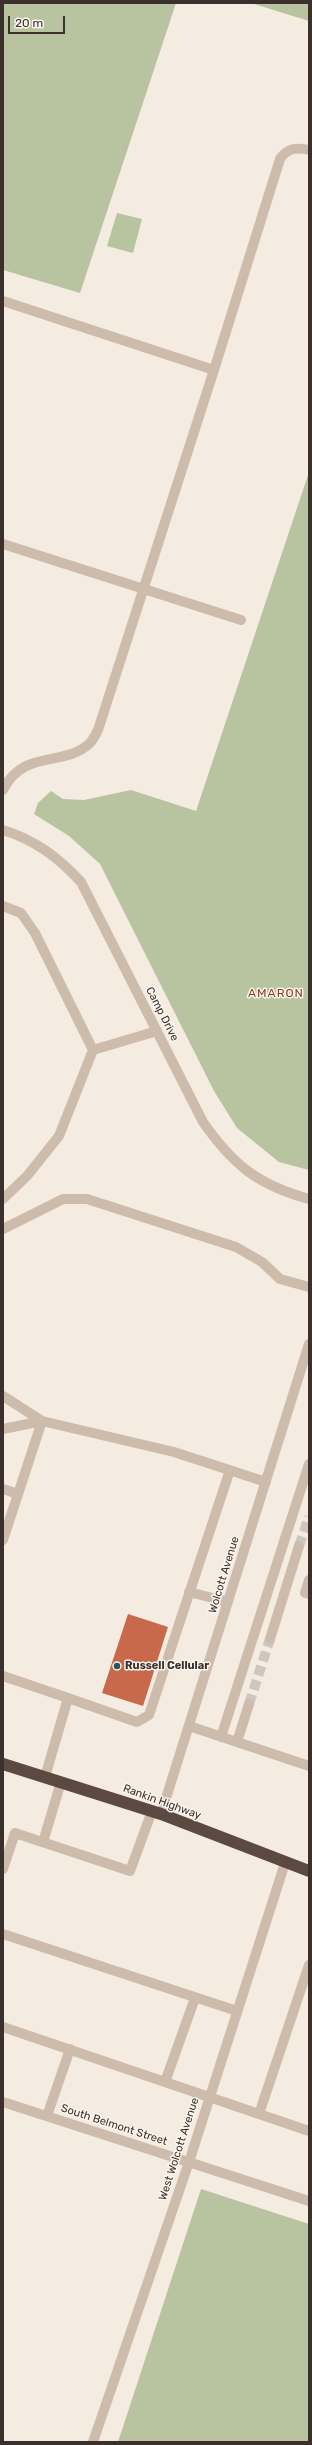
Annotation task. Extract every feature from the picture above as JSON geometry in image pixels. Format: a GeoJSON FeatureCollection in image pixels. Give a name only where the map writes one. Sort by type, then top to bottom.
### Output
{"type":"FeatureCollection","features":[{"type":"Feature","properties":{"kind":"highway","name":"Rankin Highway"},"geometry":{"type":"LineString","coordinates":[[3,1764],[157,1812],[285,1863],[309,1871]]}},
{"type":"Feature","properties":{"kind":"street"},"geometry":{"type":"LineString","coordinates":[[3,790],[9,779],[32,762],[70,753],[90,743],[98,730],[280,159],[291,149],[301,148],[309,150]]}},
{"type":"Feature","properties":{"kind":"street"},"geometry":{"type":"LineString","coordinates":[[3,301],[214,370]]}},
{"type":"Feature","properties":{"kind":"street"},"geometry":{"type":"LineString","coordinates":[[3,544],[241,620]]}},
{"type":"Feature","properties":{"kind":"street","name":"Camp Drive"},"geometry":{"type":"LineString","coordinates":[[3,830],[22,836],[43,848],[63,863],[80,882],[203,1122],[221,1148],[244,1170],[272,1186],[309,1199]]}},
{"type":"Feature","properties":{"kind":"street"},"geometry":{"type":"LineString","coordinates":[[3,906],[21,913],[35,933],[93,1050],[59,1136],[26,1176],[3,1199]]}},
{"type":"Feature","properties":{"kind":"street"},"geometry":{"type":"LineString","coordinates":[[93,1050],[157,1031]]}},
{"type":"Feature","properties":{"kind":"street"},"geometry":{"type":"LineString","coordinates":[[3,1229],[63,1199],[87,1199],[236,1247],[262,1262],[280,1279],[309,1287]]}},
{"type":"Feature","properties":{"kind":"street","name":"Wolcott Avenue"},"geometry":{"type":"LineString","coordinates":[[43,1842],[130,1871],[157,1812],[189,1726],[309,1344]]}},
{"type":"Feature","properties":{"kind":"street"},"geometry":{"type":"LineString","coordinates":[[3,1396],[42,1421],[174,1452],[266,1482]]}},
{"type":"Feature","properties":{"kind":"street"},"geometry":{"type":"LineString","coordinates":[[3,1430],[42,1421]]}},
{"type":"Feature","properties":{"kind":"street"},"geometry":{"type":"LineString","coordinates":[[3,1540],[42,1421]]}},
{"type":"Feature","properties":{"kind":"street"},"geometry":{"type":"LineString","coordinates":[[221,1737],[309,1464]]}},
{"type":"Feature","properties":{"kind":"street"},"geometry":{"type":"LineString","coordinates":[[3,1676],[137,1722],[149,1715],[230,1470]]}},
{"type":"Feature","properties":{"kind":"street"},"geometry":{"type":"LineString","coordinates":[[3,1489],[18,1494]]}},
{"type":"Feature","properties":{"kind":"street"},"geometry":{"type":"LineString","coordinates":[[270,1640],[299,1546]]}},
{"type":"Feature","properties":{"kind":"street"},"geometry":{"type":"LineString","coordinates":[[309,1580],[305,1593],[309,1594]]}},
{"type":"Feature","properties":{"kind":"street"},"geometry":{"type":"LineString","coordinates":[[189,1592],[228,1602]]}},
{"type":"Feature","properties":{"kind":"street"},"geometry":{"type":"LineString","coordinates":[[45,1777],[68,1698]]}},
{"type":"Feature","properties":{"kind":"street"},"geometry":{"type":"LineString","coordinates":[[236,1742],[249,1704]]}},
{"type":"Feature","properties":{"kind":"street"},"geometry":{"type":"LineString","coordinates":[[189,1726],[309,1766]]}},
{"type":"Feature","properties":{"kind":"street"},"geometry":{"type":"LineString","coordinates":[[3,1870],[15,1832],[43,1842],[61,1782]]}},
{"type":"Feature","properties":{"kind":"street","name":"West Wolcott Avenue"},"geometry":{"type":"LineString","coordinates":[[93,2442],[189,2162],[208,2098],[285,1863]]}},
{"type":"Feature","properties":{"kind":"street"},"geometry":{"type":"LineString","coordinates":[[3,1934],[237,2011]]}},
{"type":"Feature","properties":{"kind":"street"},"geometry":{"type":"LineString","coordinates":[[259,2114],[309,1965]]}},
{"type":"Feature","properties":{"kind":"street"},"geometry":{"type":"LineString","coordinates":[[165,2082],[195,1998]]}},
{"type":"Feature","properties":{"kind":"street"},"geometry":{"type":"LineString","coordinates":[[3,2027],[208,2098],[309,2131]]}},
{"type":"Feature","properties":{"kind":"street"},"geometry":{"type":"LineString","coordinates":[[47,2116],[70,2049]]}},
{"type":"Feature","properties":{"kind":"street","name":"South Belmont Street"},"geometry":{"type":"LineString","coordinates":[[3,2102],[309,2201]]}},
{"type":"Feature","properties":{"kind":"green space"},"geometry":{"type":"Polygon","coordinates":[[[3,3],[176,3],[80,293],[3,270],[3,3]]]}},
{"type":"Feature","properties":{"kind":"green space"},"geometry":{"type":"Polygon","coordinates":[[[251,3],[309,3],[309,21],[251,3]]]}},
{"type":"Feature","properties":{"kind":"green space"},"geometry":{"type":"Polygon","coordinates":[[[117,213],[142,219],[133,253],[107,246],[117,213]]]}},
{"type":"Feature","properties":{"kind":"green space"},"geometry":{"type":"Polygon","coordinates":[[[309,472],[309,1170],[279,1162],[237,1128],[214,1091],[100,864],[69,836],[34,814],[38,803],[51,791],[63,799],[84,800],[131,790],[196,811],[309,472]]]}},
{"type":"Feature","properties":{"kind":"green space"},"geometry":{"type":"Polygon","coordinates":[[[201,2189],[309,2224],[309,2442],[118,2442],[201,2189]]]}},
{"type":"Feature","properties":{"kind":"building"},"geometry":{"type":"Polygon","coordinates":[[[128,1614],[168,1627],[143,1706],[102,1693],[128,1614]]]}},
{"type":"Feature","properties":{"kind":"tunnel"},"geometry":{"type":"LineString","coordinates":[[299,1546],[309,1517]]}},
{"type":"Feature","properties":{"kind":"tunnel"},"geometry":{"type":"LineString","coordinates":[[249,1704],[270,1639]]}},
{"type":"Feature","properties":{"kind":"place","name":"Russell Cellular"},"geometry":{"type":"Point","coordinates":[117,1666]}},
{"type":"Feature","properties":{"kind":"district","name":"AMARON"},"geometry":{"type":"Point","coordinates":[276,994]}}]}
